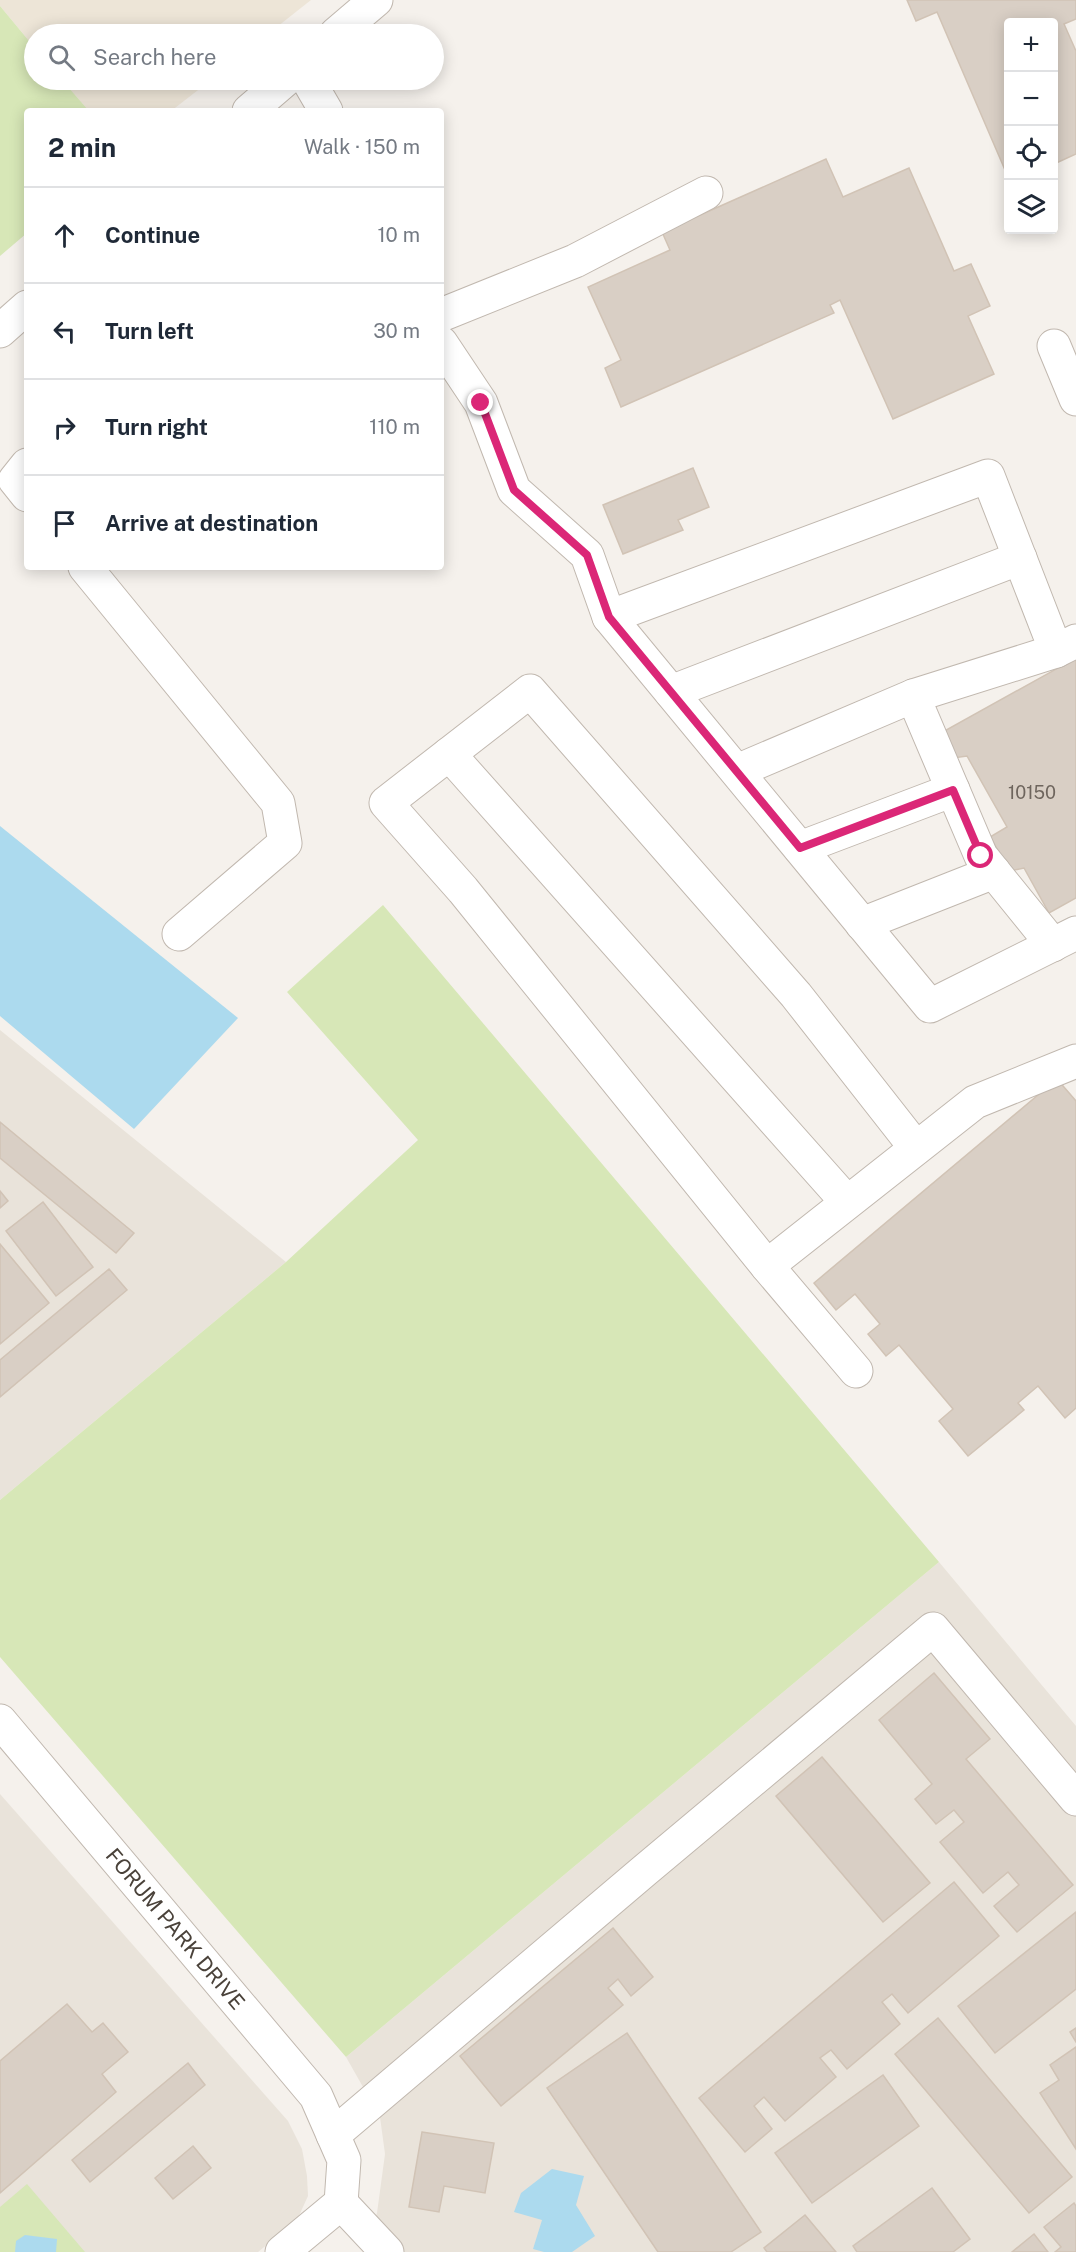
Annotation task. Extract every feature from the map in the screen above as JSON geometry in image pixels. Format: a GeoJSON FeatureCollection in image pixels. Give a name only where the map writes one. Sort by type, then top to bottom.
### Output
{"type":"FeatureCollection","features":[{"type":"Feature","properties":{"kind":"street"},"geometry":{"type":"LineString","coordinates":[[347,24],[375,0]]}},
{"type":"Feature","properties":{"kind":"street"},"geometry":{"type":"LineString","coordinates":[[252,108],[273,90]]}},
{"type":"Feature","properties":{"kind":"street"},"geometry":{"type":"LineString","coordinates":[[314,90],[324,108]]}},
{"type":"Feature","properties":{"kind":"street"},"geometry":{"type":"LineString","coordinates":[[444,314],[575,261],[706,193]]}},
{"type":"Feature","properties":{"kind":"street"},"geometry":{"type":"LineString","coordinates":[[0,331],[24,310]]}},
{"type":"Feature","properties":{"kind":"street"},"geometry":{"type":"LineString","coordinates":[[1054,346],[1076,399]]}},
{"type":"Feature","properties":{"kind":"street"},"geometry":{"type":"LineString","coordinates":[[444,348],[481,403],[514,490],[587,555],[609,617],[930,1006],[1064,939],[994,872],[981,856],[913,696]]}},
{"type":"Feature","properties":{"kind":"street"},"geometry":{"type":"LineString","coordinates":[[24,469],[15,480],[24,491]]}},
{"type":"Feature","properties":{"kind":"street"},"geometry":{"type":"LineString","coordinates":[[609,617],[988,476],[1020,558],[1066,646],[913,696],[736,771]]}},
{"type":"Feature","properties":{"kind":"street"},"geometry":{"type":"LineString","coordinates":[[671,692],[1020,558]]}},
{"type":"Feature","properties":{"kind":"street"},"geometry":{"type":"LineString","coordinates":[[87,570],[278,803],[285,843],[178,934]]}},
{"type":"Feature","properties":{"kind":"street"},"geometry":{"type":"LineString","coordinates":[[856,1371],[767,1266],[463,890],[386,803],[530,692],[796,995],[916,1148]]}},
{"type":"Feature","properties":{"kind":"street"},"geometry":{"type":"LineString","coordinates":[[449,754],[847,1202]]}},
{"type":"Feature","properties":{"kind":"street"},"geometry":{"type":"LineString","coordinates":[[800,848],[953,790]]}},
{"type":"Feature","properties":{"kind":"street"},"geometry":{"type":"LineString","coordinates":[[862,924],[994,872]]}},
{"type":"Feature","properties":{"kind":"street"},"geometry":{"type":"LineString","coordinates":[[767,1266],[975,1102],[1076,1061]]}},
{"type":"Feature","properties":{"kind":"street"},"geometry":{"type":"LineString","coordinates":[[335,2140],[644,1870],[933,1629],[1076,1799]]}},
{"type":"Feature","properties":{"kind":"street","name":"FORUM PARK DRIVE"},"geometry":{"type":"LineString","coordinates":[[0,1720],[316,2096],[344,2160],[341,2203]]}},
{"type":"Feature","properties":{"kind":"street"},"geometry":{"type":"LineString","coordinates":[[282,2252],[341,2203],[387,2252]]}},
{"type":"Feature","properties":{"kind":"shaded area"},"geometry":{"type":"Polygon","coordinates":[[[0,0],[311,0],[281,24],[24,24],[24,35],[0,6],[0,0]]]}},
{"type":"Feature","properties":{"kind":"shaded area"},"geometry":{"type":"Polygon","coordinates":[[[71,90],[198,90],[175,108],[86,108],[71,90]]]}},
{"type":"Feature","properties":{"kind":"shaded area"},"geometry":{"type":"Polygon","coordinates":[[[0,1030],[286,1262],[0,1500],[0,1030]]]}},
{"type":"Feature","properties":{"kind":"shaded area"},"geometry":{"type":"Polygon","coordinates":[[[939,1562],[1076,1726],[1076,2252],[363,2252],[377,2213],[385,2154],[380,2117],[346,2057],[939,1562]]]}},
{"type":"Feature","properties":{"kind":"shaded area"},"geometry":{"type":"Polygon","coordinates":[[[0,1794],[288,2121],[302,2149],[308,2196],[297,2220],[258,2252],[0,2252],[0,1794]]]}},
{"type":"Feature","properties":{"kind":"green space"},"geometry":{"type":"Polygon","coordinates":[[[0,6],[24,35],[24,90],[71,90],[86,108],[24,108],[24,236],[0,256],[0,6]]]}},
{"type":"Feature","properties":{"kind":"green space"},"geometry":{"type":"Polygon","coordinates":[[[383,905],[939,1562],[346,2057],[0,1657],[0,1500],[286,1262],[418,1140],[287,992],[383,905]]]}},
{"type":"Feature","properties":{"kind":"green space"},"geometry":{"type":"Polygon","coordinates":[[[27,2184],[85,2252],[0,2252],[0,2207],[27,2184]]]}},
{"type":"Feature","properties":{"kind":"water"},"geometry":{"type":"Polygon","coordinates":[[[0,826],[238,1018],[134,1129],[0,1016],[0,826]]]}},
{"type":"Feature","properties":{"kind":"water"},"geometry":{"type":"Polygon","coordinates":[[[552,2169],[584,2176],[576,2205],[595,2236],[572,2252],[544,2252],[533,2249],[542,2220],[514,2212],[521,2193],[552,2169]]]}},
{"type":"Feature","properties":{"kind":"water"},"geometry":{"type":"Polygon","coordinates":[[[25,2235],[57,2239],[56,2252],[15,2252],[16,2241],[25,2235]]]}},
{"type":"Feature","properties":{"kind":"building"},"geometry":{"type":"Polygon","coordinates":[[[907,0],[1076,0],[1076,19],[1064,24],[1076,51],[1076,154],[1058,162],[1058,18],[1004,18],[1004,168],[937,12],[916,21],[907,0]]]}},
{"type":"Feature","properties":{"kind":"building"},"geometry":{"type":"Polygon","coordinates":[[[826,159],[843,197],[909,168],[954,271],[971,264],[990,306],[968,316],[994,374],[893,419],[840,300],[830,305],[834,313],[621,407],[605,368],[621,360],[588,287],[670,250],[662,232],[826,159]]]}},
{"type":"Feature","properties":{"kind":"building"},"geometry":{"type":"Polygon","coordinates":[[[693,468],[709,507],[678,520],[683,530],[623,554],[603,505],[693,468]]]}},
{"type":"Feature","properties":{"kind":"building"},"geometry":{"type":"Polygon","coordinates":[[[1076,658],[1076,898],[1049,913],[1024,868],[1010,871],[990,837],[1007,827],[967,756],[953,758],[939,734],[1076,658]]]}},
{"type":"Feature","properties":{"kind":"building"},"geometry":{"type":"Polygon","coordinates":[[[1057,1079],[1076,1101],[1076,1408],[1065,1418],[1038,1386],[1018,1403],[1024,1410],[968,1456],[939,1421],[953,1409],[899,1345],[886,1356],[868,1334],[880,1324],[855,1294],[836,1310],[814,1283],[1057,1079]]]}},
{"type":"Feature","properties":{"kind":"building"},"geometry":{"type":"Polygon","coordinates":[[[0,1122],[134,1233],[116,1253],[0,1158],[0,1122]]]}},
{"type":"Feature","properties":{"kind":"building"},"geometry":{"type":"Polygon","coordinates":[[[0,1191],[8,1201],[0,1208],[0,1191]]]}},
{"type":"Feature","properties":{"kind":"building"},"geometry":{"type":"Polygon","coordinates":[[[43,1202],[93,1267],[56,1296],[6,1231],[43,1202]]]}},
{"type":"Feature","properties":{"kind":"building"},"geometry":{"type":"Polygon","coordinates":[[[0,1244],[49,1303],[0,1344],[0,1244]]]}},
{"type":"Feature","properties":{"kind":"building"},"geometry":{"type":"Polygon","coordinates":[[[109,1269],[127,1290],[0,1397],[0,1360],[109,1269]]]}},
{"type":"Feature","properties":{"kind":"building"},"geometry":{"type":"Polygon","coordinates":[[[934,1673],[990,1739],[966,1759],[1073,1885],[1017,1932],[994,1906],[1019,1885],[1008,1872],[983,1893],[940,1842],[964,1822],[954,1810],[936,1824],[915,1799],[932,1784],[879,1720],[934,1673]]]}},
{"type":"Feature","properties":{"kind":"building"},"geometry":{"type":"Polygon","coordinates":[[[822,1757],[930,1883],[883,1922],[776,1796],[822,1757]]]}},
{"type":"Feature","properties":{"kind":"building"},"geometry":{"type":"Polygon","coordinates":[[[954,1882],[999,1936],[908,2013],[892,1994],[882,2002],[900,2024],[847,2069],[831,2050],[820,2058],[836,2077],[785,2121],[764,2097],[754,2106],[772,2129],[745,2152],[699,2098],[954,1882]]]}},
{"type":"Feature","properties":{"kind":"building"},"geometry":{"type":"Polygon","coordinates":[[[1076,1912],[1076,1989],[995,2053],[958,2006],[1076,1912]]]}},
{"type":"Feature","properties":{"kind":"building"},"geometry":{"type":"Polygon","coordinates":[[[613,1928],[653,1977],[631,1996],[618,1979],[608,1988],[623,2005],[501,2106],[460,2056],[613,1928]]]}},
{"type":"Feature","properties":{"kind":"building"},"geometry":{"type":"Polygon","coordinates":[[[67,2004],[92,2032],[103,2023],[128,2052],[102,2074],[116,2092],[0,2193],[0,2061],[67,2004]]]}},
{"type":"Feature","properties":{"kind":"building"},"geometry":{"type":"Polygon","coordinates":[[[938,2018],[1072,2177],[1029,2213],[895,2054],[938,2018]]]}},
{"type":"Feature","properties":{"kind":"building"},"geometry":{"type":"Polygon","coordinates":[[[1076,2028],[1076,2042],[1070,2032],[1076,2028]]]}},
{"type":"Feature","properties":{"kind":"building"},"geometry":{"type":"Polygon","coordinates":[[[627,2033],[761,2232],[731,2252],[658,2252],[547,2088],[627,2033]]]}},
{"type":"Feature","properties":{"kind":"building"},"geometry":{"type":"Polygon","coordinates":[[[1076,2047],[1076,2149],[1040,2093],[1059,2080],[1050,2065],[1076,2047]]]}},
{"type":"Feature","properties":{"kind":"building"},"geometry":{"type":"Polygon","coordinates":[[[188,2063],[205,2085],[90,2182],[72,2160],[188,2063]]]}},
{"type":"Feature","properties":{"kind":"building"},"geometry":{"type":"Polygon","coordinates":[[[883,2075],[919,2126],[812,2203],[775,2153],[883,2075]]]}},
{"type":"Feature","properties":{"kind":"building"},"geometry":{"type":"Polygon","coordinates":[[[422,2132],[494,2143],[485,2193],[444,2186],[439,2212],[409,2207],[422,2132]]]}},
{"type":"Feature","properties":{"kind":"building"},"geometry":{"type":"Polygon","coordinates":[[[193,2146],[211,2168],[173,2199],[155,2178],[193,2146]]]}},
{"type":"Feature","properties":{"kind":"building"},"geometry":{"type":"Polygon","coordinates":[[[932,2188],[970,2239],[953,2252],[857,2252],[853,2246],[932,2188]]]}},
{"type":"Feature","properties":{"kind":"building"},"geometry":{"type":"Polygon","coordinates":[[[1074,2203],[1076,2206],[1076,2252],[1055,2252],[1061,2247],[1044,2227],[1074,2203]]]}},
{"type":"Feature","properties":{"kind":"building"},"geometry":{"type":"Polygon","coordinates":[[[805,2215],[836,2252],[767,2252],[764,2248],[805,2215]]]}},
{"type":"Feature","properties":{"kind":"building"},"geometry":{"type":"Polygon","coordinates":[[[1034,2234],[1048,2252],[1012,2252],[1034,2234]]]}},
{"type":"Feature","properties":{"kind":"route"},"geometry":{"type":"LineString","coordinates":[[481,403],[514,490],[587,555],[609,617],[800,848],[953,790],[981,856]]}}]}
